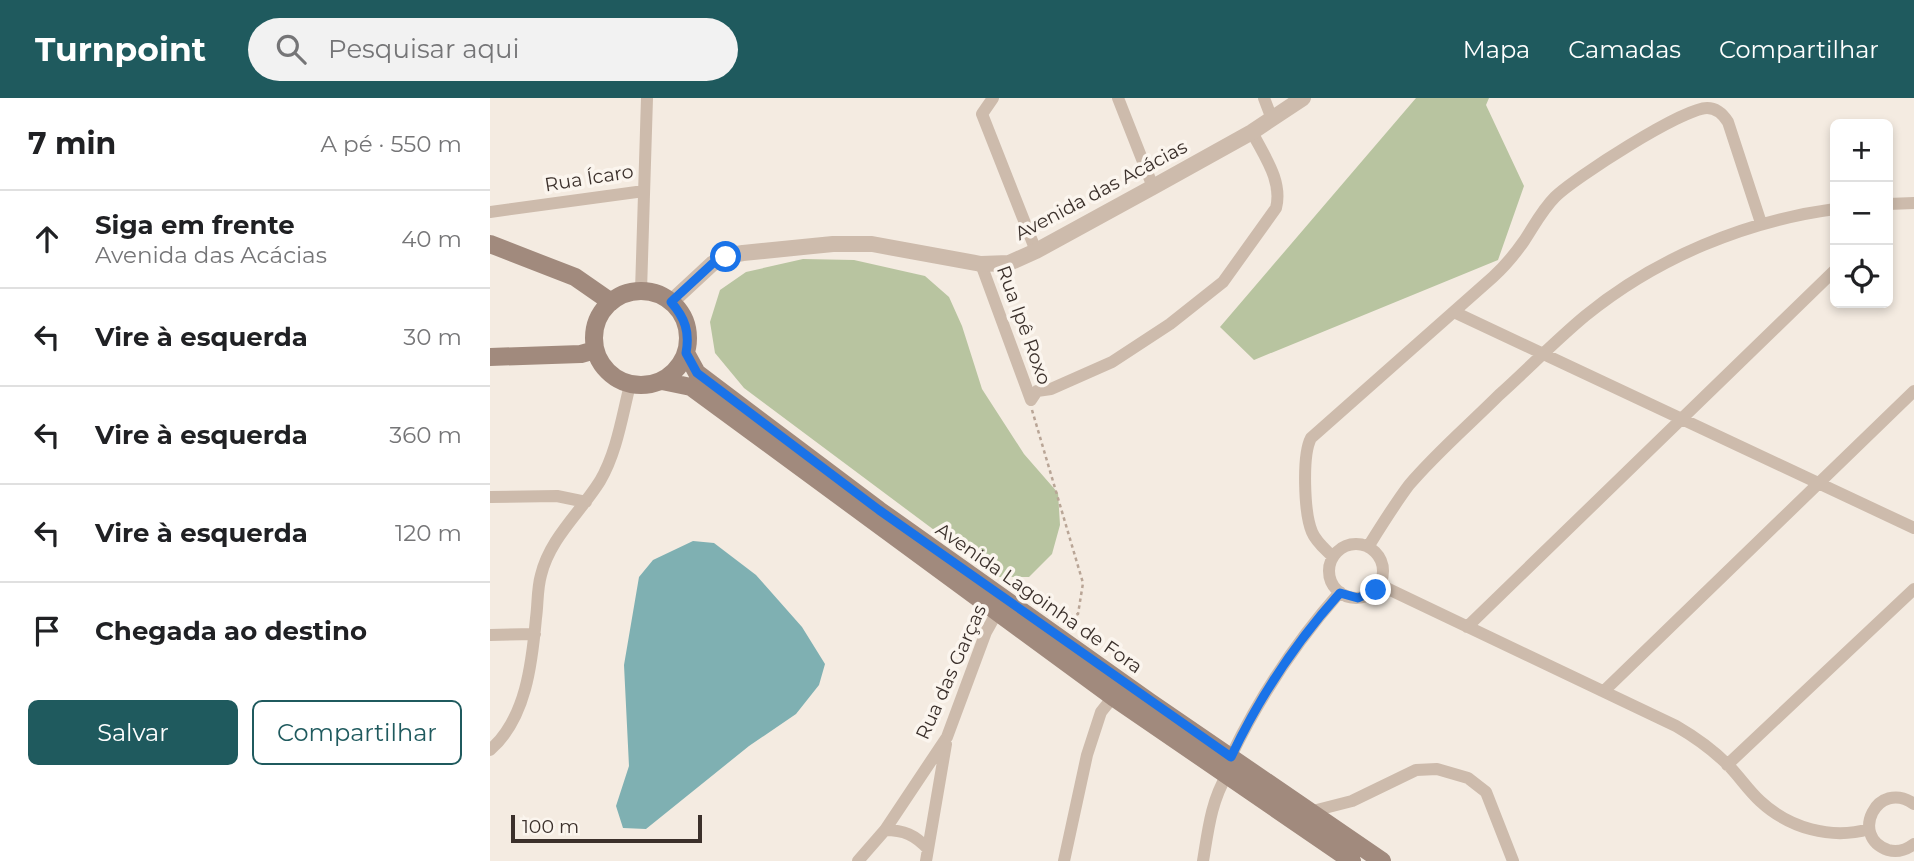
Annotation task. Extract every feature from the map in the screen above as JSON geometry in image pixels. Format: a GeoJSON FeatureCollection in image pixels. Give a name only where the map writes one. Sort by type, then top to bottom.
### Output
{"type":"FeatureCollection","features":[{"type":"Feature","properties":{"kind":"main road"},"geometry":{"type":"LineString","coordinates":[[490,244],[575,277],[611,302]]}},
{"type":"Feature","properties":{"kind":"main road"},"geometry":{"type":"LineString","coordinates":[[641,291],[657,294],[671,302],[681,313],[688,339],[686,353],[680,365],[662,381],[646,385],[618,380],[608,372],[599,362],[593,337],[601,312],[611,302],[625,294],[641,291]]}},
{"type":"Feature","properties":{"kind":"main road"},"geometry":{"type":"LineString","coordinates":[[490,357],[581,354],[595,350]]}},
{"type":"Feature","properties":{"kind":"main road","name":"Avenida Lagoinha de Fora"},"geometry":{"type":"LineString","coordinates":[[686,353],[697,373],[879,510],[1113,697],[1352,861]]}},
{"type":"Feature","properties":{"kind":"main road","name":"Avenida Lagoinha de Fora"},"geometry":{"type":"LineString","coordinates":[[662,381],[691,387],[1001,606],[1042,625],[1382,861]]}},
{"type":"Feature","properties":{"kind":"street","name":"Rua Ícaro"},"geometry":{"type":"LineString","coordinates":[[490,212],[644,191],[647,98]]}},
{"type":"Feature","properties":{"kind":"street"},"geometry":{"type":"LineString","coordinates":[[993,98],[982,114],[1036,251]]}},
{"type":"Feature","properties":{"kind":"street"},"geometry":{"type":"LineString","coordinates":[[1118,98],[1153,187]]}},
{"type":"Feature","properties":{"kind":"street"},"geometry":{"type":"LineString","coordinates":[[1264,98],[1272,118]]}},
{"type":"Feature","properties":{"kind":"street","name":"Avenida das Acácias"},"geometry":{"type":"LineString","coordinates":[[671,302],[712,264],[743,253],[833,244],[872,244],[981,264],[1009,263],[1036,251],[1252,132],[1303,98]]}},
{"type":"Feature","properties":{"kind":"street"},"geometry":{"type":"LineString","coordinates":[[1333,557],[1316,541],[1308,521],[1308,443],[1315,433],[1503,267],[1548,205],[1565,188],[1651,132],[1700,109],[1716,110],[1728,122],[1761,223]]}},
{"type":"Feature","properties":{"kind":"street"},"geometry":{"type":"LineString","coordinates":[[1031,400],[1037,391],[1051,389],[1112,362],[1170,324],[1223,282],[1276,208],[1279,195],[1277,182],[1252,132]]}},
{"type":"Feature","properties":{"kind":"street"},"geometry":{"type":"LineString","coordinates":[[641,291],[644,191]]}},
{"type":"Feature","properties":{"kind":"street"},"geometry":{"type":"LineString","coordinates":[[1893,204],[1914,203]]}},
{"type":"Feature","properties":{"kind":"street"},"geometry":{"type":"LineString","coordinates":[[1367,547],[1394,505],[1423,469],[1587,315],[1635,281],[1687,252],[1761,223],[1830,210]]}},
{"type":"Feature","properties":{"kind":"street","name":"Rua Ipê Roxo"},"geometry":{"type":"LineString","coordinates":[[981,264],[1031,400]]}},
{"type":"Feature","properties":{"kind":"street"},"geometry":{"type":"LineString","coordinates":[[1467,626],[1830,275]]}},
{"type":"Feature","properties":{"kind":"street"},"geometry":{"type":"LineString","coordinates":[[1454,312],[1914,528]]}},
{"type":"Feature","properties":{"kind":"street"},"geometry":{"type":"LineString","coordinates":[[490,750],[510,727],[523,699],[535,634],[540,577],[547,557],[601,479],[613,453],[630,384]]}},
{"type":"Feature","properties":{"kind":"street"},"geometry":{"type":"LineString","coordinates":[[1604,691],[1914,390]]}},
{"type":"Feature","properties":{"kind":"street"},"geometry":{"type":"LineString","coordinates":[[490,497],[557,496],[586,502]]}},
{"type":"Feature","properties":{"kind":"street"},"geometry":{"type":"LineString","coordinates":[[1355,544],[1367,547],[1378,555],[1383,566],[1380,585],[1370,594],[1358,598],[1340,593],[1330,576],[1333,557],[1348,546],[1355,544]]}},
{"type":"Feature","properties":{"kind":"street"},"geometry":{"type":"LineString","coordinates":[[1380,585],[1690,734],[1727,765],[1770,810],[1795,824],[1838,834],[1852,834],[1870,829]]}},
{"type":"Feature","properties":{"kind":"street"},"geometry":{"type":"LineString","coordinates":[[1727,765],[1914,589]]}},
{"type":"Feature","properties":{"kind":"street"},"geometry":{"type":"LineString","coordinates":[[1231,757],[1262,695],[1312,624],[1340,593]]}},
{"type":"Feature","properties":{"kind":"street","name":"Rua das Garças"},"geometry":{"type":"LineString","coordinates":[[858,861],[885,830],[947,737],[982,642],[1001,606]]}},
{"type":"Feature","properties":{"kind":"street"},"geometry":{"type":"LineString","coordinates":[[490,635],[535,634]]}},
{"type":"Feature","properties":{"kind":"street"},"geometry":{"type":"LineString","coordinates":[[1064,861],[1087,755],[1101,712],[1113,697]]}},
{"type":"Feature","properties":{"kind":"street"},"geometry":{"type":"LineString","coordinates":[[927,855],[947,737]]}},
{"type":"Feature","properties":{"kind":"street"},"geometry":{"type":"LineString","coordinates":[[1308,812],[1352,801],[1416,770],[1437,769],[1468,778],[1486,792],[1513,861]]}},
{"type":"Feature","properties":{"kind":"street"},"geometry":{"type":"LineString","coordinates":[[1203,861],[1210,818],[1219,789],[1227,775]]}},
{"type":"Feature","properties":{"kind":"street"},"geometry":{"type":"LineString","coordinates":[[1912,799],[1894,797],[1882,801],[1870,816],[1870,829],[1875,841],[1885,849],[1898,851],[1914,844]]}},
{"type":"Feature","properties":{"kind":"street"},"geometry":{"type":"LineString","coordinates":[[885,830],[909,833],[920,840],[927,855]]}},
{"type":"Feature","properties":{"kind":"street"},"geometry":{"type":"LineString","coordinates":[[1879,861],[1885,849]]}},
{"type":"Feature","properties":{"kind":"path"},"geometry":{"type":"LineString","coordinates":[[1031,400],[1032,419],[1083,583],[1078,614],[1042,625]]}},
{"type":"Feature","properties":{"kind":"green space"},"geometry":{"type":"Polygon","coordinates":[[[1416,98],[1489,98],[1486,105],[1524,186],[1498,260],[1254,360],[1220,327],[1416,98]]]}},
{"type":"Feature","properties":{"kind":"green space"},"geometry":{"type":"Polygon","coordinates":[[[803,259],[854,260],[925,276],[949,297],[962,326],[982,389],[1024,454],[1058,493],[1060,525],[1052,554],[1029,577],[997,577],[744,388],[715,353],[710,322],[720,290],[746,272],[803,259]]]}},
{"type":"Feature","properties":{"kind":"water"},"geometry":{"type":"Polygon","coordinates":[[[693,541],[714,543],[756,575],[802,627],[825,664],[819,685],[796,714],[749,746],[646,829],[623,828],[616,806],[629,766],[624,665],[639,577],[653,560],[693,541]]]}},
{"type":"Feature","properties":{"kind":"route"},"geometry":{"type":"LineString","coordinates":[[726,257],[712,264],[671,302],[681,313],[686,326],[686,353],[697,373],[879,510],[1231,757],[1262,695],[1319,616],[1340,593],[1358,598],[1376,590]]}}]}
